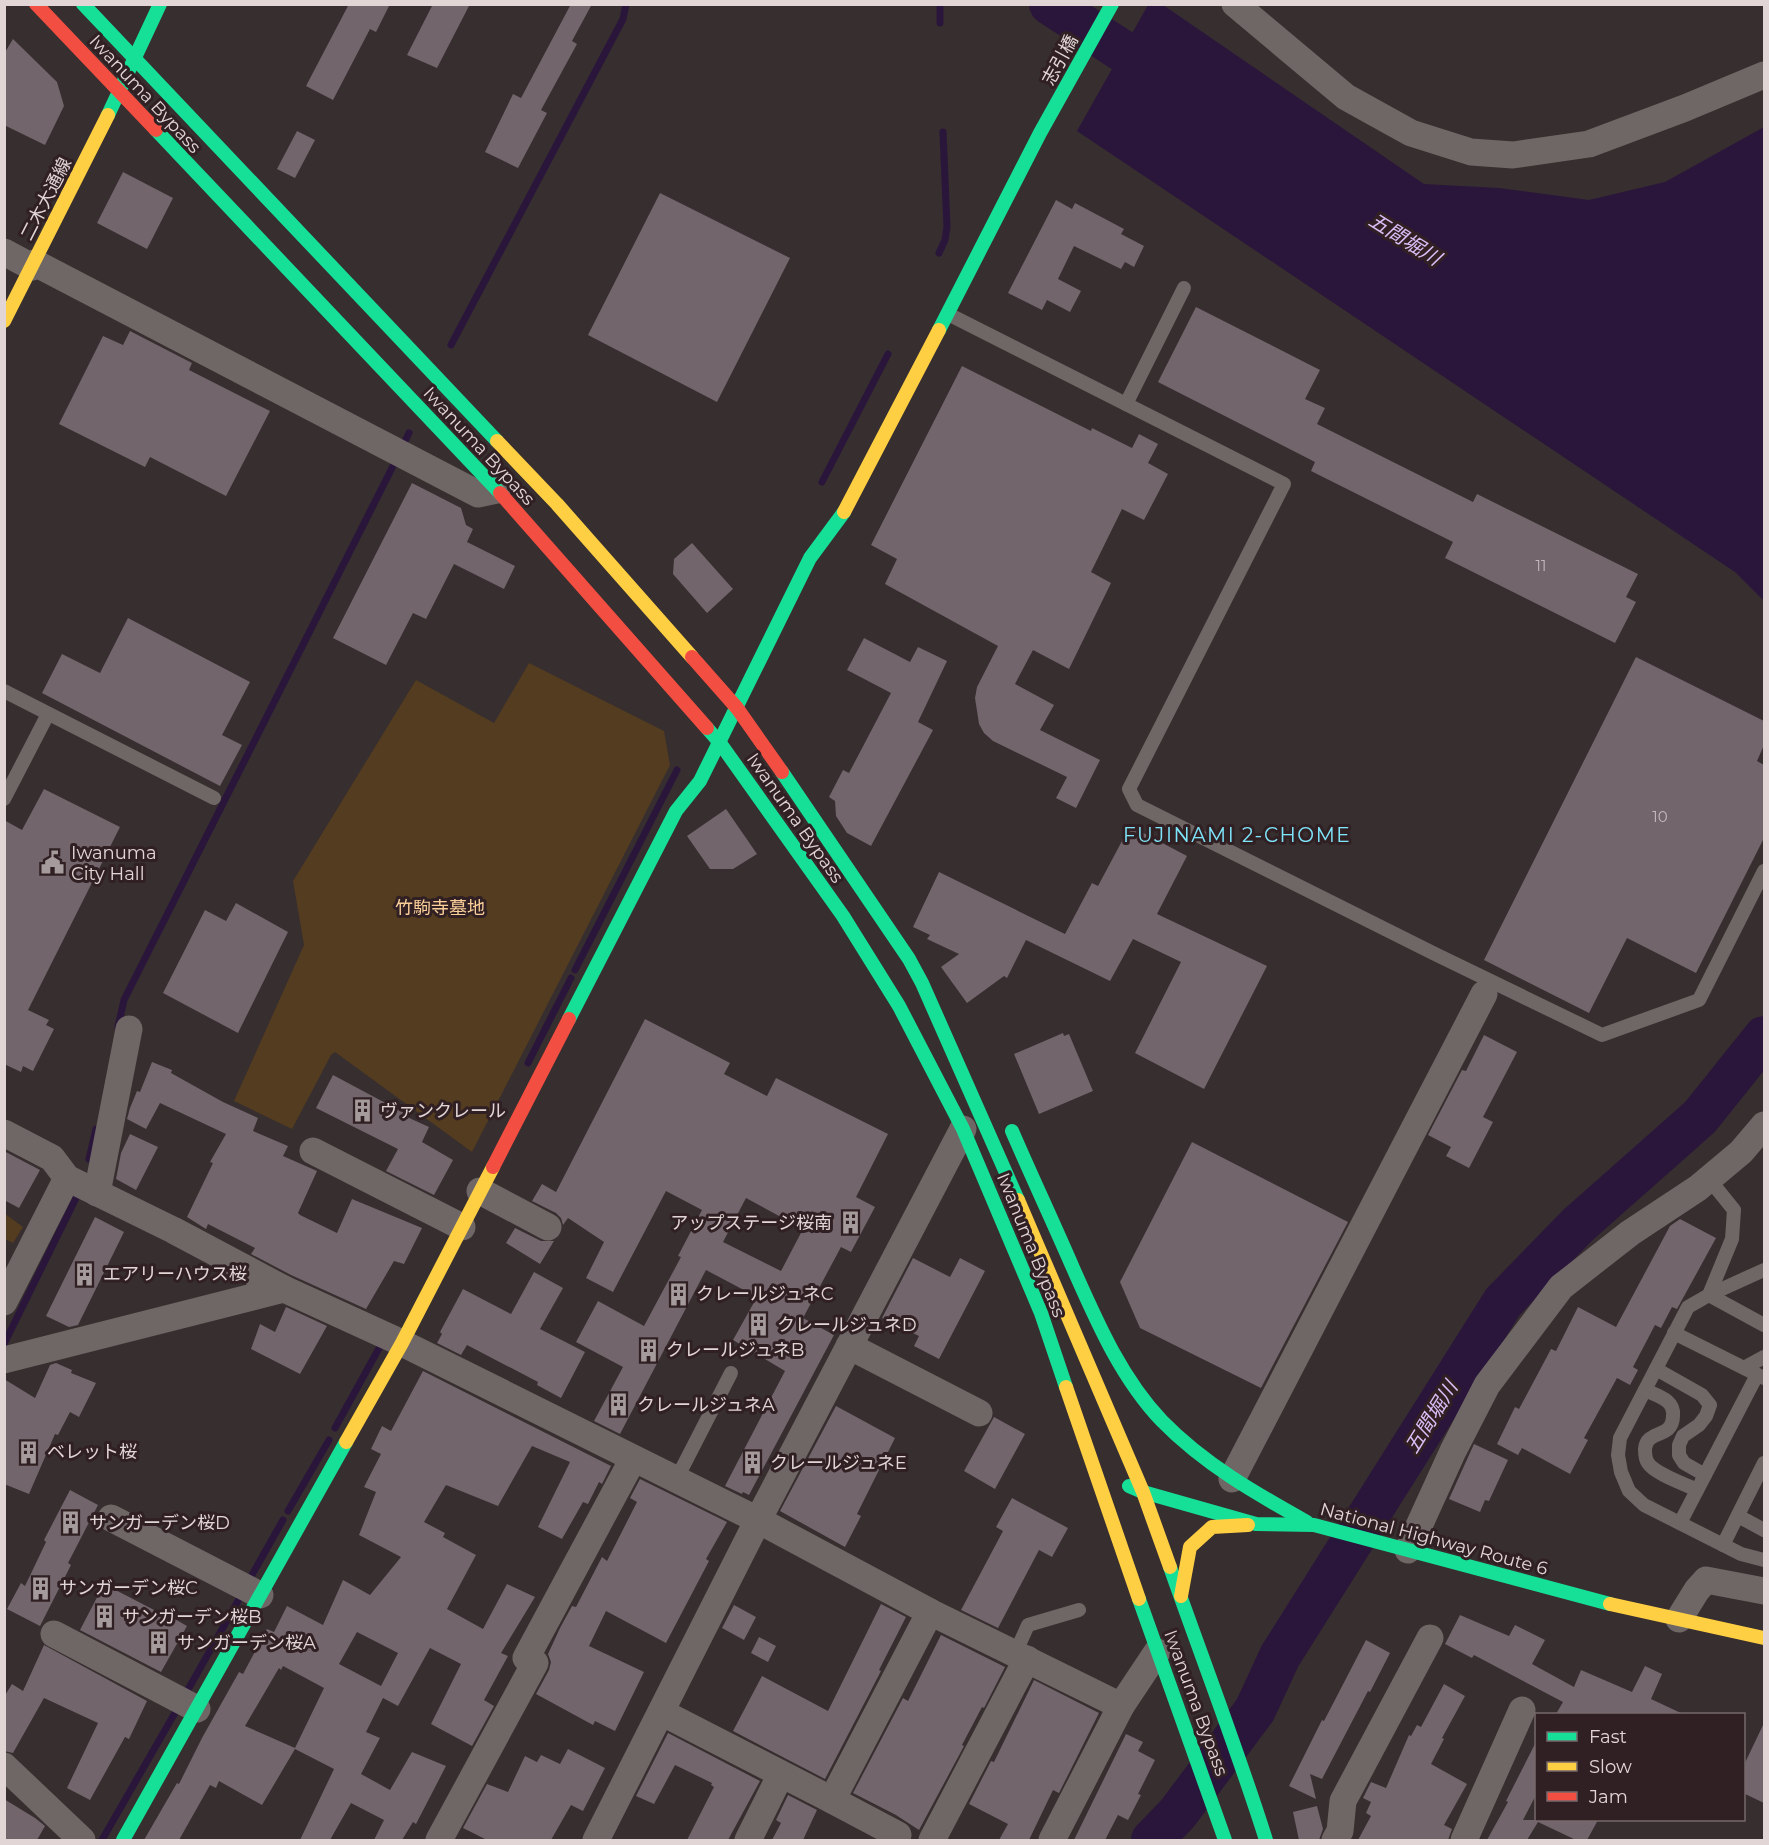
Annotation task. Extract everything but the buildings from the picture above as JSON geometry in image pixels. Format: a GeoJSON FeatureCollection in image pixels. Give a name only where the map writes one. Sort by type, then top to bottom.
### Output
{"type":"FeatureCollection","features":[{"type":"Feature","properties":{"kind":"main road","name":"Iwanuma Bypass"},"geometry":{"type":"LineString","coordinates":[[36,4],[497,490],[720,743],[843,916],[899,1006],[963,1129],[1041,1313],[1157,1652],[1225,1840]]}},
{"type":"Feature","properties":{"kind":"main road","name":"Iwanuma Bypass"},"geometry":{"type":"LineString","coordinates":[[83,4],[556,504],[737,708],[813,815],[909,959],[922,983],[1000,1158],[1143,1492],[1216,1701],[1243,1767],[1266,1840]]}},
{"type":"Feature","properties":{"kind":"main road","name":"二木大通線"},"geometry":{"type":"LineString","coordinates":[[4,321],[119,93],[160,4]]}},
{"type":"Feature","properties":{"kind":"main road","name":"志引橋"},"geometry":{"type":"LineString","coordinates":[[123,1840],[186,1703],[391,1338],[452,1222],[480,1191],[676,811],[700,781],[720,743],[810,558],[848,506],[1040,133],[1112,4]]}},
{"type":"Feature","properties":{"kind":"main road"},"geometry":{"type":"LineString","coordinates":[[922,983],[970,1059]]}},
{"type":"Feature","properties":{"kind":"main road"},"geometry":{"type":"LineString","coordinates":[[1005,1118],[1106,1341],[1141,1396],[1161,1420],[1187,1445],[1232,1479],[1314,1525]]}},
{"type":"Feature","properties":{"kind":"main road","name":"National Highway Route 6"},"geometry":{"type":"LineString","coordinates":[[1082,1434],[1101,1463],[1121,1482],[1143,1492],[1256,1524],[1314,1525],[1585,1598],[1764,1638]]}},
{"type":"Feature","properties":{"kind":"main road"},"geometry":{"type":"LineString","coordinates":[[1181,1596],[1190,1547],[1212,1527],[1256,1524]]}},
{"type":"Feature","properties":{"kind":"street"},"geometry":{"type":"LineString","coordinates":[[1235,4],[1346,97],[1411,133],[1471,152],[1513,155],[1589,144],[1686,108],[1764,75]]}},
{"type":"Feature","properties":{"kind":"street"},"geometry":{"type":"LineString","coordinates":[[4,252],[478,494],[497,490]]}},
{"type":"Feature","properties":{"kind":"street"},"geometry":{"type":"LineString","coordinates":[[1232,1479],[1484,994]]}},
{"type":"Feature","properties":{"kind":"street"},"geometry":{"type":"LineString","coordinates":[[97,1193],[129,1029]]}},
{"type":"Feature","properties":{"kind":"street"},"geometry":{"type":"LineString","coordinates":[[1396,1547],[1453,1451],[1487,1384],[1561,1287],[1630,1233],[1698,1188],[1741,1152],[1764,1125]]}},
{"type":"Feature","properties":{"kind":"street"},"geometry":{"type":"LineString","coordinates":[[596,1840],[758,1520],[963,1129]]}},
{"type":"Feature","properties":{"kind":"street"},"geometry":{"type":"LineString","coordinates":[[4,1133],[52,1158],[67,1178],[173,1230],[284,1290],[391,1338],[758,1520],[930,1612],[1121,1706]]}},
{"type":"Feature","properties":{"kind":"street"},"geometry":{"type":"LineString","coordinates":[[313,1151],[452,1222]]}},
{"type":"Feature","properties":{"kind":"street"},"geometry":{"type":"LineString","coordinates":[[4,1302],[67,1178]]}},
{"type":"Feature","properties":{"kind":"street"},"geometry":{"type":"LineString","coordinates":[[480,1191],[548,1227]]}},
{"type":"Feature","properties":{"kind":"street"},"geometry":{"type":"LineString","coordinates":[[4,1360],[284,1290]]}},
{"type":"Feature","properties":{"kind":"street"},"geometry":{"type":"LineString","coordinates":[[849,1346],[979,1413]]}},
{"type":"Feature","properties":{"kind":"street"},"geometry":{"type":"LineString","coordinates":[[439,1840],[535,1663],[526,1658],[633,1459]]}},
{"type":"Feature","properties":{"kind":"street"},"geometry":{"type":"LineString","coordinates":[[111,1518],[250,1590]]}},
{"type":"Feature","properties":{"kind":"street"},"geometry":{"type":"LineString","coordinates":[[1678,1619],[1696,1590],[1706,1580],[1764,1591]]}},
{"type":"Feature","properties":{"kind":"street"},"geometry":{"type":"LineString","coordinates":[[832,1800],[930,1612]]}},
{"type":"Feature","properties":{"kind":"street"},"geometry":{"type":"LineString","coordinates":[[54,1634],[186,1703]]}},
{"type":"Feature","properties":{"kind":"street"},"geometry":{"type":"LineString","coordinates":[[1335,1840],[1340,1831],[1343,1801],[1430,1638]]}},
{"type":"Feature","properties":{"kind":"street"},"geometry":{"type":"LineString","coordinates":[[1052,1840],[1121,1706],[1157,1652]]}},
{"type":"Feature","properties":{"kind":"street"},"geometry":{"type":"LineString","coordinates":[[932,1840],[1021,1657]]}},
{"type":"Feature","properties":{"kind":"street"},"geometry":{"type":"LineString","coordinates":[[1464,1840],[1522,1710]]}},
{"type":"Feature","properties":{"kind":"street"},"geometry":{"type":"LineString","coordinates":[[661,1712],[832,1800],[901,1839]]}},
{"type":"Feature","properties":{"kind":"street"},"geometry":{"type":"LineString","coordinates":[[4,1766],[82,1840]]}},
{"type":"Feature","properties":{"kind":"street"},"geometry":{"type":"LineString","coordinates":[[748,1840],[780,1774]]}},
{"type":"Feature","properties":{"kind":"lane"},"geometry":{"type":"LineString","coordinates":[[1126,404],[1184,288]]}},
{"type":"Feature","properties":{"kind":"lane"},"geometry":{"type":"LineString","coordinates":[[948,314],[1284,484],[1130,789],[1137,805],[1602,1035],[1699,1000],[1764,871]]}},
{"type":"Feature","properties":{"kind":"lane"},"geometry":{"type":"LineString","coordinates":[[4,691],[214,798]]}},
{"type":"Feature","properties":{"kind":"lane"},"geometry":{"type":"LineString","coordinates":[[4,799],[48,714]]}},
{"type":"Feature","properties":{"kind":"lane"},"geometry":{"type":"LineString","coordinates":[[1708,1295],[1732,1239],[1734,1210],[1709,1179]]}},
{"type":"Feature","properties":{"kind":"lane"},"geometry":{"type":"LineString","coordinates":[[1764,1270],[1708,1295],[1688,1307],[1620,1438],[1618,1455],[1621,1472],[1629,1491],[1644,1505],[1741,1554],[1764,1560]]}},
{"type":"Feature","properties":{"kind":"lane"},"geometry":{"type":"LineString","coordinates":[[1708,1295],[1764,1325]]}},
{"type":"Feature","properties":{"kind":"lane"},"geometry":{"type":"LineString","coordinates":[[1674,1334],[1761,1377],[1680,1523]]}},
{"type":"Feature","properties":{"kind":"lane"},"geometry":{"type":"LineString","coordinates":[[1744,1368],[1764,1357]]}},
{"type":"Feature","properties":{"kind":"lane"},"geometry":{"type":"LineString","coordinates":[[1656,1369],[1702,1395],[1710,1405],[1699,1425],[1683,1436],[1679,1444],[1679,1455],[1684,1463],[1705,1475]]}},
{"type":"Feature","properties":{"kind":"lane"},"geometry":{"type":"LineString","coordinates":[[676,1480],[731,1373]]}},
{"type":"Feature","properties":{"kind":"lane"},"geometry":{"type":"LineString","coordinates":[[1645,1390],[1670,1403],[1674,1409],[1671,1426],[1651,1437],[1645,1444],[1644,1453],[1647,1462],[1654,1469],[1697,1490]]}},
{"type":"Feature","properties":{"kind":"lane"},"geometry":{"type":"LineString","coordinates":[[1723,1545],[1764,1463]]}},
{"type":"Feature","properties":{"kind":"lane"},"geometry":{"type":"LineString","coordinates":[[1738,1516],[1764,1530]]}},
{"type":"Feature","properties":{"kind":"lane"},"geometry":{"type":"LineString","coordinates":[[1021,1657],[1028,1625],[1079,1610]]}},
{"type":"Feature","properties":{"kind":"green space","name":"竹駒寺墓地"},"geometry":{"type":"Polygon","coordinates":[[[529,663],[664,731],[670,765],[472,1152],[335,1052],[331,1055],[292,1129],[234,1101],[304,945],[293,881],[416,680],[494,723],[529,663]]]}},
{"type":"Feature","properties":{"kind":"green space"},"geometry":{"type":"Polygon","coordinates":[[[4,1213],[23,1227],[13,1243],[5,1239],[4,1213]]]}},
{"type":"Feature","properties":{"kind":"water"},"geometry":{"type":"Polygon","coordinates":[[[1148,5],[1163,5],[1424,184],[1499,188],[1589,200],[1665,182],[1764,127],[1764,601],[1735,572],[1077,131],[1148,5]]]}},
{"type":"Feature","properties":{"kind":"waterway"},"geometry":{"type":"LineString","coordinates":[[451,345],[623,19],[626,4]]}},
{"type":"Feature","properties":{"kind":"waterway"},"geometry":{"type":"LineString","coordinates":[[940,4],[940,23]]}},
{"type":"Feature","properties":{"kind":"waterway","name":"五間堀川"},"geometry":{"type":"LineString","coordinates":[[1050,4],[1169,81]]}},
{"type":"Feature","properties":{"kind":"waterway"},"geometry":{"type":"LineString","coordinates":[[939,253],[945,240],[947,227],[943,132]]}},
{"type":"Feature","properties":{"kind":"waterway"},"geometry":{"type":"LineString","coordinates":[[822,482],[888,354]]}},
{"type":"Feature","properties":{"kind":"waterway"},"geometry":{"type":"LineString","coordinates":[[403,445],[409,433]]}},
{"type":"Feature","properties":{"kind":"waterway"},"geometry":{"type":"LineString","coordinates":[[118,1027],[124,1000],[396,460]]}},
{"type":"Feature","properties":{"kind":"waterway"},"geometry":{"type":"LineString","coordinates":[[575,970],[677,770]]}},
{"type":"Feature","properties":{"kind":"waterway"},"geometry":{"type":"LineString","coordinates":[[528,1063],[571,978]]}},
{"type":"Feature","properties":{"kind":"waterway","name":"五間堀川"},"geometry":{"type":"LineString","coordinates":[[1152,1840],[1178,1813],[1255,1710],[1280,1656],[1503,1302],[1578,1225],[1700,1117],[1764,1037]]}},
{"type":"Feature","properties":{"kind":"waterway"},"geometry":{"type":"LineString","coordinates":[[89,1159],[96,1129]]}},
{"type":"Feature","properties":{"kind":"waterway"},"geometry":{"type":"LineString","coordinates":[[4,1344],[80,1190]]}},
{"type":"Feature","properties":{"kind":"waterway"},"geometry":{"type":"LineString","coordinates":[[335,1428],[383,1341]]}},
{"type":"Feature","properties":{"kind":"waterway"},"geometry":{"type":"LineString","coordinates":[[288,1511],[329,1440]]}},
{"type":"Feature","properties":{"kind":"waterway"},"geometry":{"type":"LineString","coordinates":[[248,1582],[283,1520]]}},
{"type":"Feature","properties":{"kind":"waterway"},"geometry":{"type":"LineString","coordinates":[[185,1695],[243,1592]]}},
{"type":"Feature","properties":{"kind":"waterway"},"geometry":{"type":"LineString","coordinates":[[102,1840],[180,1704]]}},
{"type":"Feature","properties":{"kind":"traffic: fast"},"geometry":{"type":"LineString","coordinates":[[83,4],[497,441]]}},
{"type":"Feature","properties":{"kind":"traffic: fast"},"geometry":{"type":"LineString","coordinates":[[108,115],[160,4]]}},
{"type":"Feature","properties":{"kind":"traffic: fast"},"geometry":{"type":"LineString","coordinates":[[939,330],[1040,133],[1112,4]]}},
{"type":"Feature","properties":{"kind":"traffic: fast"},"geometry":{"type":"LineString","coordinates":[[156,130],[500,493]]}},
{"type":"Feature","properties":{"kind":"traffic: fast"},"geometry":{"type":"LineString","coordinates":[[569,1019],[676,811],[700,781],[810,558],[844,512]]}},
{"type":"Feature","properties":{"kind":"traffic: fast"},"geometry":{"type":"LineString","coordinates":[[707,728],[843,916],[899,1006],[963,1129],[1041,1313],[1066,1387]]}},
{"type":"Feature","properties":{"kind":"traffic: fast"},"geometry":{"type":"LineString","coordinates":[[782,772],[909,959],[922,983],[1018,1200]]}},
{"type":"Feature","properties":{"kind":"traffic: fast"},"geometry":{"type":"LineString","coordinates":[[1012,1131],[1101,1329],[1134,1387],[1162,1421],[1195,1451],[1249,1489],[1307,1522]]}},
{"type":"Feature","properties":{"kind":"traffic: fast"},"geometry":{"type":"LineString","coordinates":[[123,1840],[346,1442]]}},
{"type":"Feature","properties":{"kind":"traffic: fast"},"geometry":{"type":"LineString","coordinates":[[1129,1486],[1256,1524],[1314,1525],[1610,1604]]}},
{"type":"Feature","properties":{"kind":"traffic: fast"},"geometry":{"type":"LineString","coordinates":[[1170,1567],[1266,1840]]}},
{"type":"Feature","properties":{"kind":"traffic: fast"},"geometry":{"type":"LineString","coordinates":[[1139,1599],[1225,1840]]}},
{"type":"Feature","properties":{"kind":"traffic: slow"},"geometry":{"type":"LineString","coordinates":[[4,321],[108,115]]}},
{"type":"Feature","properties":{"kind":"traffic: slow"},"geometry":{"type":"LineString","coordinates":[[844,512],[939,330]]}},
{"type":"Feature","properties":{"kind":"traffic: slow"},"geometry":{"type":"LineString","coordinates":[[497,441],[557,504],[692,657]]}},
{"type":"Feature","properties":{"kind":"traffic: slow"},"geometry":{"type":"LineString","coordinates":[[346,1442],[402,1343],[493,1167]]}},
{"type":"Feature","properties":{"kind":"traffic: slow"},"geometry":{"type":"LineString","coordinates":[[1018,1200],[1143,1492],[1170,1567]]}},
{"type":"Feature","properties":{"kind":"traffic: slow"},"geometry":{"type":"LineString","coordinates":[[1066,1387],[1139,1599]]}},
{"type":"Feature","properties":{"kind":"traffic: slow"},"geometry":{"type":"LineString","coordinates":[[1181,1596],[1190,1547],[1212,1527],[1248,1525]]}},
{"type":"Feature","properties":{"kind":"traffic: slow"},"geometry":{"type":"LineString","coordinates":[[1610,1604],[1764,1638]]}},
{"type":"Feature","properties":{"kind":"traffic: jam"},"geometry":{"type":"LineString","coordinates":[[36,4],[156,130]]}},
{"type":"Feature","properties":{"kind":"traffic: jam"},"geometry":{"type":"LineString","coordinates":[[500,493],[707,728]]}},
{"type":"Feature","properties":{"kind":"traffic: jam"},"geometry":{"type":"LineString","coordinates":[[692,657],[737,708],[782,772]]}},
{"type":"Feature","properties":{"kind":"traffic: jam"},"geometry":{"type":"LineString","coordinates":[[493,1167],[569,1019]]}},
{"type":"Feature","properties":{"kind":"place","name":"Iwanuma City Hall"},"geometry":{"type":"Point","coordinates":[53,863]}},
{"type":"Feature","properties":{"kind":"place","name":"ヴァンクレール"},"geometry":{"type":"Point","coordinates":[362,1111]}},
{"type":"Feature","properties":{"kind":"place","name":"アップステージ桜南"},"geometry":{"type":"Point","coordinates":[850,1223]}},
{"type":"Feature","properties":{"kind":"place","name":"エアリーハウス桜"},"geometry":{"type":"Point","coordinates":[85,1274]}},
{"type":"Feature","properties":{"kind":"place","name":"クレールジュネC"},"geometry":{"type":"Point","coordinates":[678,1294]}},
{"type":"Feature","properties":{"kind":"place","name":"クレールジュネD"},"geometry":{"type":"Point","coordinates":[759,1325]}},
{"type":"Feature","properties":{"kind":"place","name":"クレールジュネB"},"geometry":{"type":"Point","coordinates":[648,1350]}},
{"type":"Feature","properties":{"kind":"place","name":"クレールジュネA"},"geometry":{"type":"Point","coordinates":[619,1405]}},
{"type":"Feature","properties":{"kind":"place","name":"ベレット桜"},"geometry":{"type":"Point","coordinates":[29,1452]}},
{"type":"Feature","properties":{"kind":"place","name":"クレールジュネE"},"geometry":{"type":"Point","coordinates":[752,1463]}},
{"type":"Feature","properties":{"kind":"place","name":"サンガーデン桜D"},"geometry":{"type":"Point","coordinates":[71,1523]}},
{"type":"Feature","properties":{"kind":"place","name":"サンガーデン桜C"},"geometry":{"type":"Point","coordinates":[41,1588]}},
{"type":"Feature","properties":{"kind":"place","name":"サンガーデン桜B"},"geometry":{"type":"Point","coordinates":[104,1617]}},
{"type":"Feature","properties":{"kind":"place","name":"サンガーデン桜A"},"geometry":{"type":"Point","coordinates":[159,1643]}},
{"type":"Feature","properties":{"kind":"district","name":"FUJINAMI 2-CHOME"},"geometry":{"type":"Point","coordinates":[1237,835]}}]}
